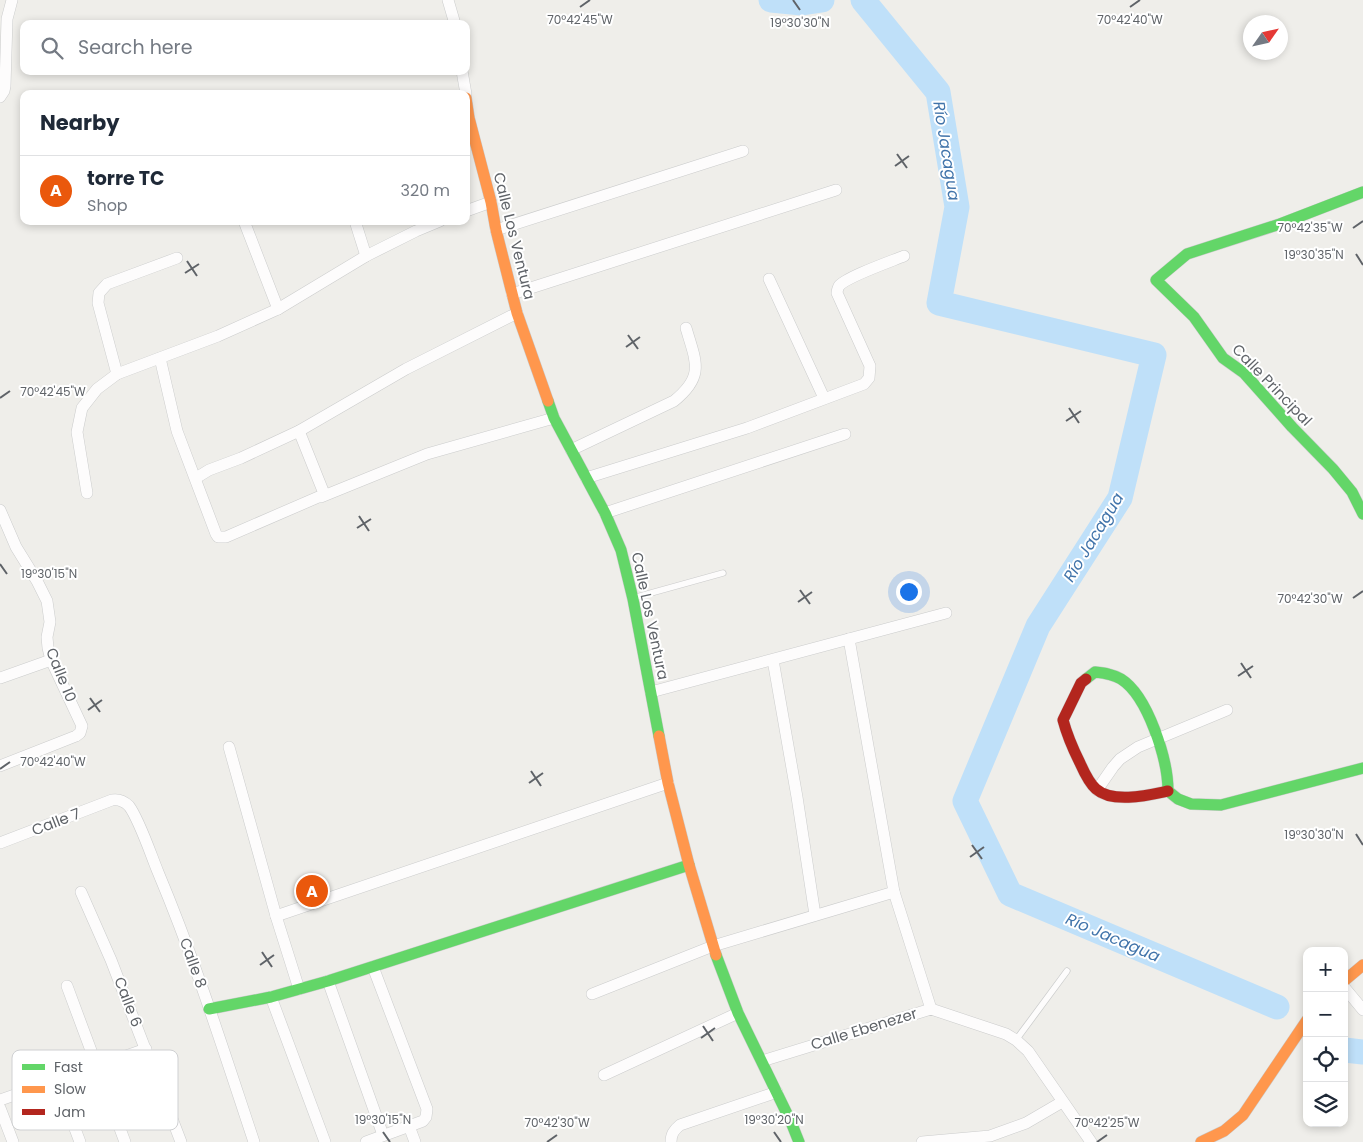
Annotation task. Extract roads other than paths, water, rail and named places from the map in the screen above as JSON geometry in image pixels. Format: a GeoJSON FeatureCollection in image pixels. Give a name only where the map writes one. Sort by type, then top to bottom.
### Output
{"type":"FeatureCollection","features":[{"type":"Feature","properties":{"kind":"street"},"geometry":{"type":"LineString","coordinates":[[0,97],[5,86],[7,19],[12,0]]}},
{"type":"Feature","properties":{"kind":"street"},"geometry":{"type":"LineString","coordinates":[[448,0],[454,20]]}},
{"type":"Feature","properties":{"kind":"street"},"geometry":{"type":"LineString","coordinates":[[463,75],[465,90]]}},
{"type":"Feature","properties":{"kind":"street","name":"Calle Los Ventura"},"geometry":{"type":"LineString","coordinates":[[470,122],[517,313],[554,418],[605,513],[621,550],[633,599],[668,783],[689,865],[713,946],[738,1014],[777,1092],[799,1142]]}},
{"type":"Feature","properties":{"kind":"street"},"geometry":{"type":"LineString","coordinates":[[496,230],[743,152]]}},
{"type":"Feature","properties":{"kind":"street"},"geometry":{"type":"LineString","coordinates":[[512,294],[836,190]]}},
{"type":"Feature","properties":{"kind":"street","name":"Calle Principal"},"geometry":{"type":"LineString","coordinates":[[1363,192],[1280,224],[1187,254],[1156,280],[1194,317],[1222,358],[1244,373],[1292,427],[1333,469],[1352,492],[1363,514]]}},
{"type":"Feature","properties":{"kind":"street"},"geometry":{"type":"LineString","coordinates":[[470,210],[491,202]]}},
{"type":"Feature","properties":{"kind":"street"},"geometry":{"type":"LineString","coordinates":[[246,225],[278,309]]}},
{"type":"Feature","properties":{"kind":"street"},"geometry":{"type":"LineString","coordinates":[[356,225],[366,256]]}},
{"type":"Feature","properties":{"kind":"street"},"geometry":{"type":"LineString","coordinates":[[87,493],[77,432],[82,408],[96,389],[117,374],[218,336],[278,309],[366,256],[430,225]]}},
{"type":"Feature","properties":{"kind":"street"},"geometry":{"type":"LineString","coordinates":[[586,478],[747,428],[864,384],[871,372],[870,366],[836,294],[838,286],[866,271],[904,256]]}},
{"type":"Feature","properties":{"kind":"street"},"geometry":{"type":"LineString","coordinates":[[117,374],[98,303],[99,293],[106,284],[177,258]]}},
{"type":"Feature","properties":{"kind":"street"},"geometry":{"type":"LineString","coordinates":[[769,279],[824,398]]}},
{"type":"Feature","properties":{"kind":"street"},"geometry":{"type":"LineString","coordinates":[[196,478],[209,470],[241,458],[299,431],[406,369],[517,313]]}},
{"type":"Feature","properties":{"kind":"street"},"geometry":{"type":"LineString","coordinates":[[571,450],[674,401],[687,391],[695,376],[696,361],[686,328]]}},
{"type":"Feature","properties":{"kind":"street"},"geometry":{"type":"LineString","coordinates":[[160,358],[173,417],[216,534],[222,538],[427,454],[554,418]]}},
{"type":"Feature","properties":{"kind":"street"},"geometry":{"type":"LineString","coordinates":[[299,431],[323,492],[321,497]]}},
{"type":"Feature","properties":{"kind":"street"},"geometry":{"type":"LineString","coordinates":[[605,513],[845,434]]}},
{"type":"Feature","properties":{"kind":"street","name":"Calle 10"},"geometry":{"type":"LineString","coordinates":[[0,510],[16,547],[47,600],[50,622],[47,637],[51,660],[81,722],[81,730],[76,736],[0,766]]}},
{"type":"Feature","properties":{"kind":"street"},"geometry":{"type":"LineString","coordinates":[[651,692],[946,613]]}},
{"type":"Feature","properties":{"kind":"street"},"geometry":{"type":"LineString","coordinates":[[849,639],[894,892],[931,1009]]}},
{"type":"Feature","properties":{"kind":"street"},"geometry":{"type":"LineString","coordinates":[[0,678],[51,660]]}},
{"type":"Feature","properties":{"kind":"street"},"geometry":{"type":"LineString","coordinates":[[773,660],[815,915]]}},
{"type":"Feature","properties":{"kind":"street"},"geometry":{"type":"LineString","coordinates":[[1168,791],[1168,772],[1157,740],[1134,690],[1123,680],[1110,673],[1095,672],[1081,684],[1063,720],[1068,738],[1086,775],[1097,790],[1116,797],[1136,797],[1168,791],[1178,799],[1191,804],[1221,805],[1363,768]]}},
{"type":"Feature","properties":{"kind":"street"},"geometry":{"type":"LineString","coordinates":[[1097,790],[1120,759],[1138,747],[1227,710]]}},
{"type":"Feature","properties":{"kind":"street"},"geometry":{"type":"LineString","coordinates":[[229,747],[276,916],[299,989]]}},
{"type":"Feature","properties":{"kind":"street"},"geometry":{"type":"LineString","coordinates":[[276,916],[668,783]]}},
{"type":"Feature","properties":{"kind":"street","name":"Calle 7"},"geometry":{"type":"LineString","coordinates":[[0,843],[112,800]]}},
{"type":"Feature","properties":{"kind":"street","name":"Calle 8"},"geometry":{"type":"LineString","coordinates":[[112,800],[119,800],[127,804],[137,822],[172,904],[210,1009],[254,1142]]}},
{"type":"Feature","properties":{"kind":"street"},"geometry":{"type":"LineString","coordinates":[[210,1009],[271,997],[328,981],[689,865]]}},
{"type":"Feature","properties":{"kind":"street","name":"Calle 6"},"geometry":{"type":"LineString","coordinates":[[81,892],[111,960],[146,1049]]}},
{"type":"Feature","properties":{"kind":"street"},"geometry":{"type":"LineString","coordinates":[[592,994],[713,946],[894,892]]}},
{"type":"Feature","properties":{"kind":"street"},"geometry":{"type":"LineString","coordinates":[[1348,977],[1363,964]]}},
{"type":"Feature","properties":{"kind":"street"},"geometry":{"type":"LineString","coordinates":[[366,1142],[423,1121],[426,1117],[427,1109],[374,967]]}},
{"type":"Feature","properties":{"kind":"street"},"geometry":{"type":"LineString","coordinates":[[328,981],[383,1135]]}},
{"type":"Feature","properties":{"kind":"street"},"geometry":{"type":"LineString","coordinates":[[67,986],[91,1050]]}},
{"type":"Feature","properties":{"kind":"street"},"geometry":{"type":"LineString","coordinates":[[1348,992],[1363,1010]]}},
{"type":"Feature","properties":{"kind":"street"},"geometry":{"type":"LineString","coordinates":[[271,997],[325,1142]]}},
{"type":"Feature","properties":{"kind":"street","name":"Calle Ebenezer"},"geometry":{"type":"LineString","coordinates":[[762,1061],[931,1009],[1006,1034],[1016,1040],[1028,1052],[1091,1142]]}},
{"type":"Feature","properties":{"kind":"street"},"geometry":{"type":"LineString","coordinates":[[604,1075],[738,1014]]}},
{"type":"Feature","properties":{"kind":"street"},"geometry":{"type":"LineString","coordinates":[[1202,1142],[1218,1136],[1243,1115],[1303,1026]]}},
{"type":"Feature","properties":{"kind":"street"},"geometry":{"type":"LineString","coordinates":[[671,1142],[674,1130],[680,1125],[777,1092]]}},
{"type":"Feature","properties":{"kind":"street"},"geometry":{"type":"LineString","coordinates":[[0,1100],[12,1096]]}},
{"type":"Feature","properties":{"kind":"street"},"geometry":{"type":"LineString","coordinates":[[922,1142],[990,1136],[1026,1123],[1062,1102]]}},
{"type":"Feature","properties":{"kind":"street"},"geometry":{"type":"LineString","coordinates":[[0,1108],[13,1142]]}},
{"type":"Feature","properties":{"kind":"street"},"geometry":{"type":"LineString","coordinates":[[409,1126],[415,1142]]}},
{"type":"Feature","properties":{"kind":"street"},"geometry":{"type":"LineString","coordinates":[[75,1130],[80,1142]]}},
{"type":"Feature","properties":{"kind":"street"},"geometry":{"type":"LineString","coordinates":[[121,1130],[126,1142]]}},
{"type":"Feature","properties":{"kind":"street","name":"Calle 6"},"geometry":{"type":"LineString","coordinates":[[176,1130],[181,1142]]}},
{"type":"Feature","properties":{"kind":"lane"},"geometry":{"type":"LineString","coordinates":[[633,599],[723,573]]}},
{"type":"Feature","properties":{"kind":"lane"},"geometry":{"type":"LineString","coordinates":[[1016,1040],[1067,971]]}},
{"type":"Feature","properties":{"kind":"waterway","name":"Río Jacagua"},"geometry":{"type":"LineString","coordinates":[[771,0],[802,3],[822,0]]}},
{"type":"Feature","properties":{"kind":"waterway","name":"Río Jacagua"},"geometry":{"type":"LineString","coordinates":[[863,0],[938,92],[957,207],[939,303],[1154,355],[1120,498],[1038,626],[965,801],[1010,894],[1277,1007]]}},
{"type":"Feature","properties":{"kind":"waterway","name":"Río Jacagua"},"geometry":{"type":"LineString","coordinates":[[1348,1050],[1363,1052]]}},
{"type":"Feature","properties":{"kind":"place","name":"torre TC"},"geometry":{"type":"Point","coordinates":[312,891]}}]}
